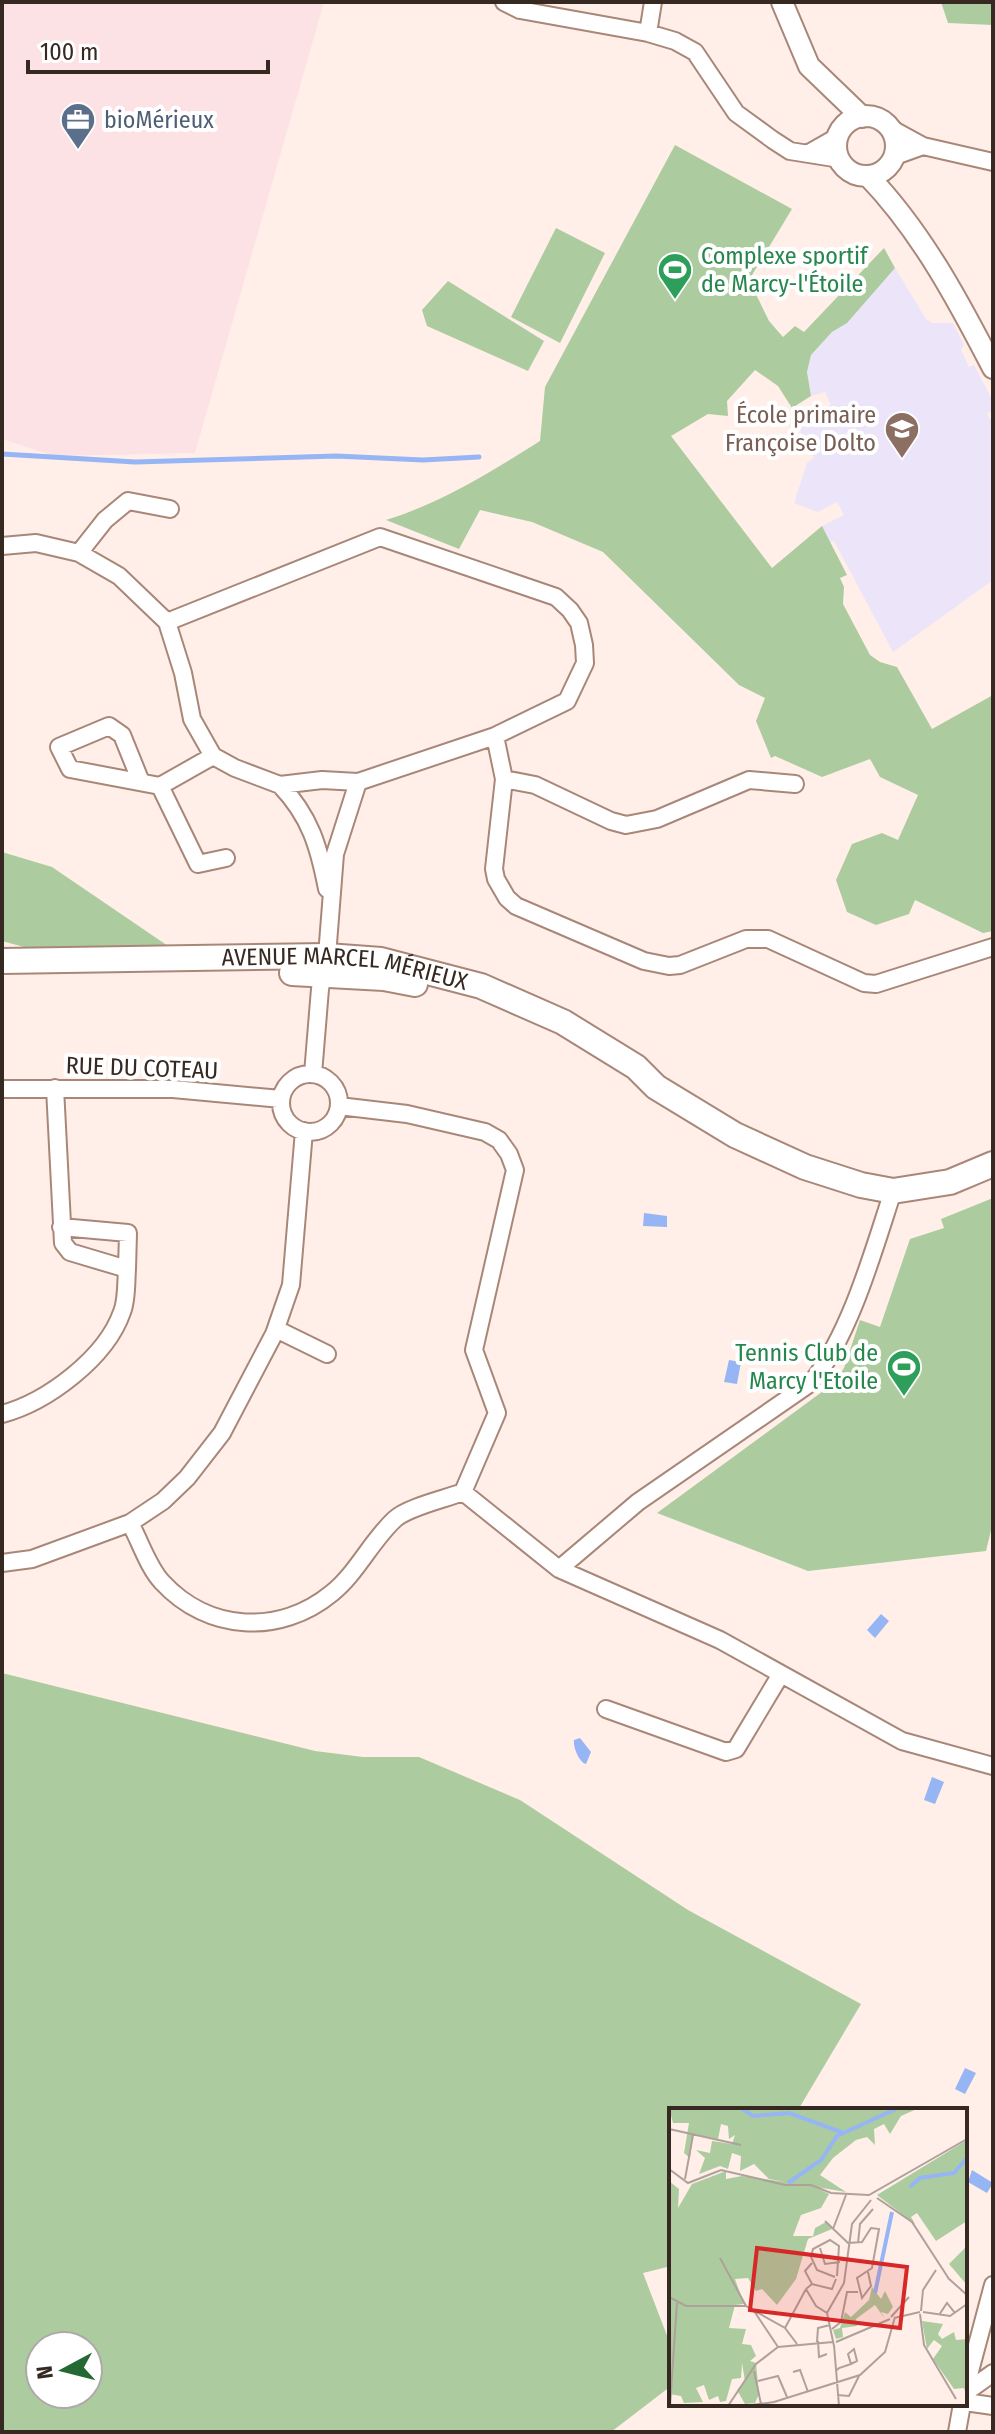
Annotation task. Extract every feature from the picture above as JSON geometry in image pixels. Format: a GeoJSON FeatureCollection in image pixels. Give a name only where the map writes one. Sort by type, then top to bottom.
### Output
{"type":"FeatureCollection","features":[{"type":"Feature","properties":{"kind":"main road","name":"AVENUE MARCEL MÉRIEUX"},"geometry":{"type":"LineString","coordinates":[[2,961],[324,965],[478,998],[563,1040],[630,1079],[656,1087],[735,1135],[805,1167],[861,1185],[893,1191],[950,1182],[993,1164]]}},
{"type":"Feature","properties":{"kind":"main road","name":"AVENUE MARCEL MÉRIEUX"},"geometry":{"type":"LineString","coordinates":[[2,976],[324,965]]}},
{"type":"Feature","properties":{"kind":"street"},"geometry":{"type":"LineString","coordinates":[[504,2],[520,10],[648,33],[675,41],[695,52],[736,113],[790,151],[840,159]]}},
{"type":"Feature","properties":{"kind":"street"},"geometry":{"type":"LineString","coordinates":[[648,33],[653,2]]}},
{"type":"Feature","properties":{"kind":"street"},"geometry":{"type":"LineString","coordinates":[[782,2],[809,66],[862,117]]}},
{"type":"Feature","properties":{"kind":"street"},"geometry":{"type":"LineString","coordinates":[[830,88],[841,131],[837,151],[851,172],[868,176],[885,170],[893,159],[923,146]]}},
{"type":"Feature","properties":{"kind":"street"},"geometry":{"type":"LineString","coordinates":[[809,153],[862,117],[873,117],[923,146],[993,162]]}},
{"type":"Feature","properties":{"kind":"street"},"geometry":{"type":"LineString","coordinates":[[890,128],[896,146],[893,159],[894,203]]}},
{"type":"Feature","properties":{"kind":"street"},"geometry":{"type":"LineString","coordinates":[[868,176],[894,203],[954,293],[993,368]]}},
{"type":"Feature","properties":{"kind":"street"},"geometry":{"type":"LineString","coordinates":[[79,553],[105,520],[128,501],[170,509]]}},
{"type":"Feature","properties":{"kind":"street"},"geometry":{"type":"LineString","coordinates":[[167,622],[380,537],[556,597],[579,623],[585,663],[567,701],[495,736],[358,782],[322,780],[280,785]]}},
{"type":"Feature","properties":{"kind":"street"},"geometry":{"type":"LineString","coordinates":[[2,546],[36,543],[79,553],[119,576],[167,622],[183,673],[192,719],[213,756],[280,785],[298,803],[310,826],[323,867],[330,906]]}},
{"type":"Feature","properties":{"kind":"street"},"geometry":{"type":"LineString","coordinates":[[141,782],[122,735],[109,726],[59,747],[70,769],[160,786],[213,756]]}},
{"type":"Feature","properties":{"kind":"street"},"geometry":{"type":"LineString","coordinates":[[495,736],[504,779],[494,869],[500,888],[516,906],[644,961],[680,965],[756,937],[768,939],[864,983],[876,984],[993,947]]}},
{"type":"Feature","properties":{"kind":"street"},"geometry":{"type":"LineString","coordinates":[[504,779],[535,785],[626,825],[657,819],[749,780],[795,784]]}},
{"type":"Feature","properties":{"kind":"street"},"geometry":{"type":"LineString","coordinates":[[313,1074],[335,854],[358,782]]}},
{"type":"Feature","properties":{"kind":"street"},"geometry":{"type":"LineString","coordinates":[[160,786],[198,864],[226,858]]}},
{"type":"Feature","properties":{"kind":"street"},"geometry":{"type":"LineString","coordinates":[[313,1074],[332,1084],[339,1106],[326,1128],[304,1131],[285,1118],[281,1099],[290,1081],[313,1074]]}},
{"type":"Feature","properties":{"kind":"street"},"geometry":{"type":"LineString","coordinates":[[55,1088],[63,1243],[70,1252],[127,1269]]}},
{"type":"Feature","properties":{"kind":"street","name":"RUE DU COTEAU"},"geometry":{"type":"LineString","coordinates":[[2,1089],[173,1089],[281,1099]]}},
{"type":"Feature","properties":{"kind":"street"},"geometry":{"type":"LineString","coordinates":[[130,1523],[159,1579],[179,1598],[202,1611],[234,1621],[260,1624],[310,1610],[346,1579],[397,1517],[463,1492],[497,1413],[474,1350],[515,1170],[499,1140],[485,1132],[407,1114],[339,1106]]}},
{"type":"Feature","properties":{"kind":"street"},"geometry":{"type":"LineString","coordinates":[[2,1563],[32,1559],[130,1523],[171,1494],[222,1433],[276,1329],[291,1285],[304,1131]]}},
{"type":"Feature","properties":{"kind":"street"},"geometry":{"type":"LineString","coordinates":[[559,1569],[638,1502],[812,1382],[829,1360],[871,1258],[893,1191]]}},
{"type":"Feature","properties":{"kind":"street"},"geometry":{"type":"LineString","coordinates":[[2,1414],[42,1397],[86,1364],[123,1312],[128,1233],[61,1227]]}},
{"type":"Feature","properties":{"kind":"street"},"geometry":{"type":"LineString","coordinates":[[276,1329],[327,1354]]}},
{"type":"Feature","properties":{"kind":"street"},"geometry":{"type":"LineString","coordinates":[[463,1492],[559,1569],[720,1640],[902,1741],[993,1766]]}},
{"type":"Feature","properties":{"kind":"street"},"geometry":{"type":"LineString","coordinates":[[606,1709],[726,1752],[736,1749],[781,1674]]}},
{"type":"Feature","properties":{"kind":"street"},"geometry":{"type":"LineString","coordinates":[[967,2383],[993,2285]]}},
{"type":"Feature","properties":{"kind":"street"},"geometry":{"type":"LineString","coordinates":[[967,2390],[993,2373]]}},
{"type":"Feature","properties":{"kind":"street"},"geometry":{"type":"LineString","coordinates":[[967,2403],[993,2406]]}},
{"type":"Feature","properties":{"kind":"street"},"geometry":{"type":"LineString","coordinates":[[957,2432],[963,2406]]}},
{"type":"Feature","properties":{"kind":"shaded area"},"geometry":{"type":"Polygon","coordinates":[[[2,2],[324,2],[195,453],[54,456],[2,439],[2,2]]]}},
{"type":"Feature","properties":{"kind":"shaded area","name":"École primaire Françoise Dolto"},"geometry":{"type":"Polygon","coordinates":[[[895,268],[926,319],[932,323],[953,323],[964,345],[961,350],[969,367],[974,365],[993,401],[993,410],[987,414],[990,419],[993,418],[993,580],[893,652],[834,541],[830,542],[822,526],[844,515],[837,502],[818,512],[794,503],[807,463],[814,458],[796,423],[831,405],[825,392],[811,396],[807,372],[811,355],[832,332],[847,322],[895,268]]]}},
{"type":"Feature","properties":{"kind":"green space"},"geometry":{"type":"Polygon","coordinates":[[[941,2],[993,2],[993,25],[948,23],[941,2]]]}},
{"type":"Feature","properties":{"kind":"green space"},"geometry":{"type":"Polygon","coordinates":[[[675,145],[792,209],[749,280],[769,321],[783,337],[795,326],[804,332],[884,248],[895,268],[847,323],[832,332],[811,355],[807,372],[811,396],[792,408],[778,386],[755,370],[727,401],[728,416],[708,414],[671,436],[772,568],[822,526],[847,575],[840,578],[844,587],[843,604],[870,655],[897,667],[932,729],[993,695],[993,931],[983,933],[915,900],[909,914],[876,925],[847,912],[836,880],[852,844],[882,833],[898,840],[918,795],[880,777],[870,759],[822,777],[775,756],[771,758],[756,721],[765,698],[739,685],[603,552],[532,522],[480,510],[459,549],[386,520],[446,496],[540,441],[545,387],[675,145]]]}},
{"type":"Feature","properties":{"kind":"green space"},"geometry":{"type":"Polygon","coordinates":[[[556,228],[605,253],[560,343],[511,317],[556,228]]]}},
{"type":"Feature","properties":{"kind":"green space"},"geometry":{"type":"Polygon","coordinates":[[[448,281],[544,341],[528,371],[427,326],[422,310],[448,281]]]}},
{"type":"Feature","properties":{"kind":"green space"},"geometry":{"type":"Polygon","coordinates":[[[2,852],[52,867],[171,948],[24,947],[2,941],[2,852]]]}},
{"type":"Feature","properties":{"kind":"green space","name":"Tennis Club de Marcy l'Etoile"},"geometry":{"type":"Polygon","coordinates":[[[993,1198],[993,1522],[986,1551],[808,1571],[657,1513],[834,1383],[844,1368],[860,1320],[880,1327],[910,1239],[944,1228],[941,1219],[993,1198]]]}},
{"type":"Feature","properties":{"kind":"green space"},"geometry":{"type":"Polygon","coordinates":[[[2,1673],[315,1751],[363,1757],[419,1757],[520,1800],[688,1910],[861,2004],[799,2108],[669,2108],[669,2266],[643,2273],[669,2341],[669,2388],[611,2432],[2,2432],[2,1673]]]}},
{"type":"Feature","properties":{"kind":"water"},"geometry":{"type":"Polygon","coordinates":[[[644,1213],[667,1216],[667,1227],[643,1226],[644,1213]]]}},
{"type":"Feature","properties":{"kind":"water"},"geometry":{"type":"Polygon","coordinates":[[[729,1360],[741,1362],[737,1384],[724,1382],[729,1360]]]}},
{"type":"Feature","properties":{"kind":"water"},"geometry":{"type":"Polygon","coordinates":[[[881,1614],[889,1621],[875,1638],[867,1630],[881,1614]]]}},
{"type":"Feature","properties":{"kind":"water"},"geometry":{"type":"Polygon","coordinates":[[[580,1738],[591,1752],[586,1764],[574,1746],[574,1740],[580,1738]]]}},
{"type":"Feature","properties":{"kind":"water"},"geometry":{"type":"Polygon","coordinates":[[[932,1777],[944,1782],[935,1804],[924,1800],[932,1777]]]}},
{"type":"Feature","properties":{"kind":"water"},"geometry":{"type":"Polygon","coordinates":[[[965,2068],[976,2073],[965,2094],[955,2089],[965,2068]]]}},
{"type":"Feature","properties":{"kind":"water"},"geometry":{"type":"Polygon","coordinates":[[[972,2170],[993,2183],[987,2193],[968,2182],[972,2170]]]}},
{"type":"Feature","properties":{"kind":"waterway"},"geometry":{"type":"LineString","coordinates":[[2,454],[135,462],[336,456],[423,460],[479,457]]}},
{"type":"Feature","properties":{"kind":"place","name":"bioMérieux"},"geometry":{"type":"Point","coordinates":[78,151]}},
{"type":"Feature","properties":{"kind":"place","name":"Complexe sportif de Marcy-l'Étoile"},"geometry":{"type":"Point","coordinates":[675,301]}},
{"type":"Feature","properties":{"kind":"place","name":"École primaire Françoise Dolto"},"geometry":{"type":"Point","coordinates":[902,460]}},
{"type":"Feature","properties":{"kind":"place","name":"Tennis Club de Marcy l'Etoile"},"geometry":{"type":"Point","coordinates":[904,1398]}}]}
